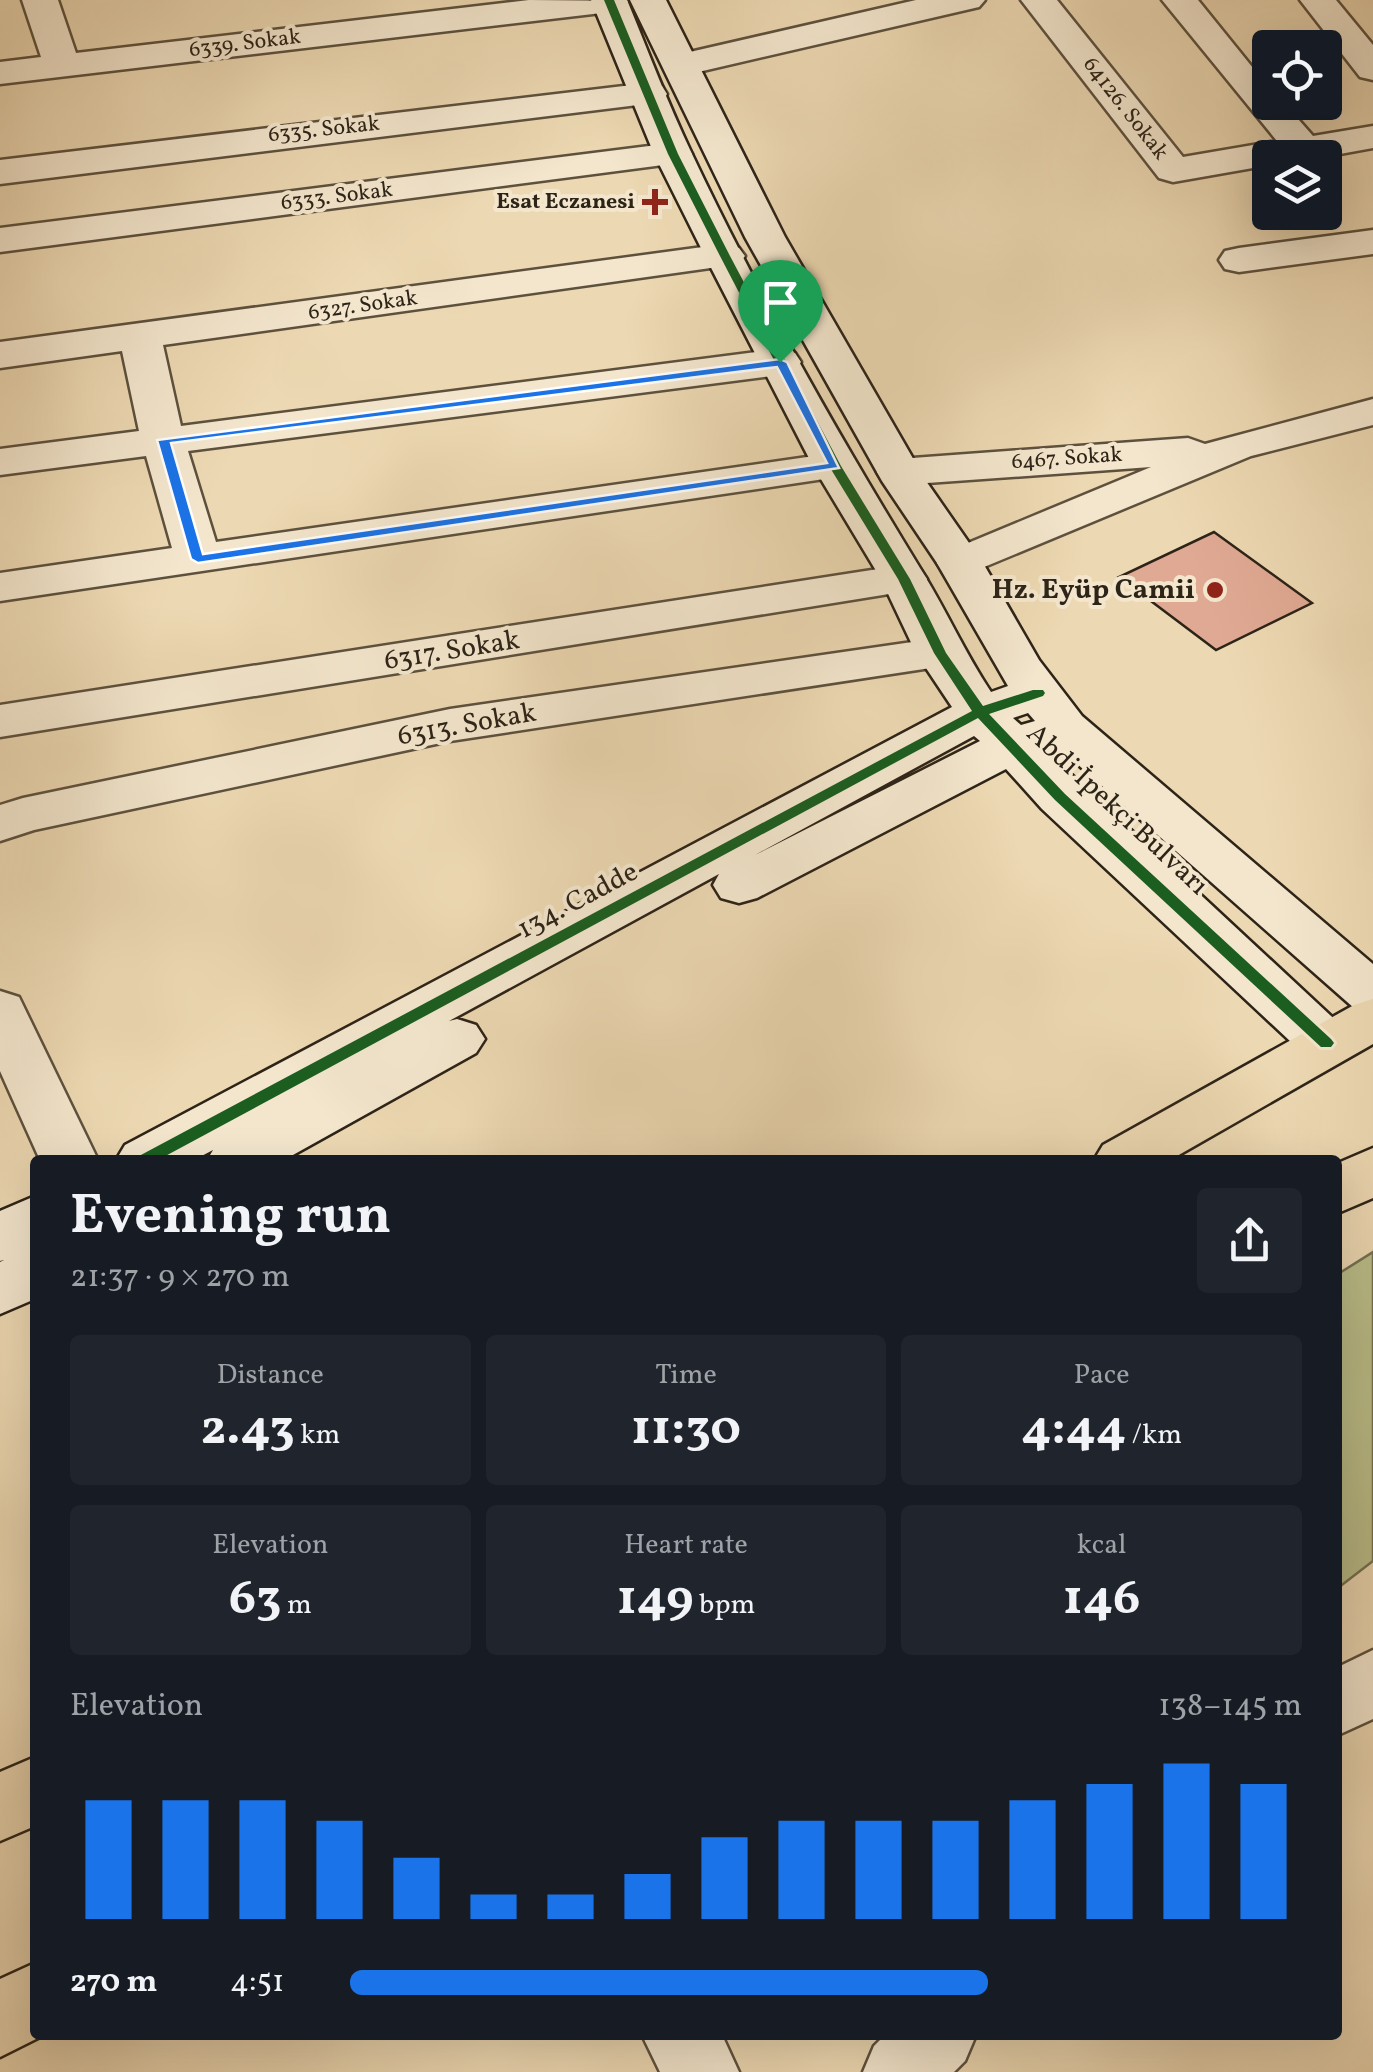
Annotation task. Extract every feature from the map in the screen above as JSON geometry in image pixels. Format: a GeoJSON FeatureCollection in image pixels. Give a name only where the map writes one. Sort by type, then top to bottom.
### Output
{"type":"FeatureCollection","features":[{"type":"Feature","properties":{"kind":"highway"},"geometry":{"type":"LineString","coordinates":[[1132,1155],[1360,1025]]}},
{"type":"Feature","properties":{"kind":"highway"},"geometry":{"type":"LineString","coordinates":[[1342,1189],[1373,1170]]}},
{"type":"Feature","properties":{"kind":"highway"},"geometry":{"type":"LineString","coordinates":[[0,1809],[30,1792]]}},
{"type":"Feature","properties":{"kind":"highway"},"geometry":{"type":"LineString","coordinates":[[0,2021],[30,2002]]}},
{"type":"Feature","properties":{"kind":"street"},"geometry":{"type":"LineString","coordinates":[[40,0],[62,65]]}},
{"type":"Feature","properties":{"kind":"street","name":"6339. Sokak"},"geometry":{"type":"LineString","coordinates":[[0,73],[622,0]]}},
{"type":"Feature","properties":{"kind":"street","name":"Abdi İpekçi Bulvarı"},"geometry":{"type":"LineString","coordinates":[[622,0],[665,80],[765,236],[899,472],[960,562],[1018,667],[1051,710],[1360,1025]]}},
{"type":"Feature","properties":{"kind":"street","name":"6335. Sokak"},"geometry":{"type":"LineString","coordinates":[[0,172],[665,80],[826,28],[967,0]]}},
{"type":"Feature","properties":{"kind":"street","name":"64126. Sokak"},"geometry":{"type":"LineString","coordinates":[[1039,0],[1173,170],[1252,155]]}},
{"type":"Feature","properties":{"kind":"street"},"geometry":{"type":"LineString","coordinates":[[1180,0],[1296,140]]}},
{"type":"Feature","properties":{"kind":"street"},"geometry":{"type":"LineString","coordinates":[[1318,0],[1373,69]]}},
{"type":"Feature","properties":{"kind":"street","name":"Abdi İpekçi Bulvarı"},"geometry":{"type":"LineString","coordinates":[[665,80],[673,154],[835,466],[904,579],[940,653],[996,729],[1060,797],[1360,1025]]}},
{"type":"Feature","properties":{"kind":"street"},"geometry":{"type":"LineString","coordinates":[[1342,141],[1373,138]]}},
{"type":"Feature","properties":{"kind":"street","name":"6333. Sokak"},"geometry":{"type":"LineString","coordinates":[[0,240],[673,154]]}},
{"type":"Feature","properties":{"kind":"street"},"geometry":{"type":"LineString","coordinates":[[1239,260],[1373,242]]}},
{"type":"Feature","properties":{"kind":"street","name":"6327. Sokak"},"geometry":{"type":"LineString","coordinates":[[0,355],[725,256]]}},
{"type":"Feature","properties":{"kind":"street"},"geometry":{"type":"LineString","coordinates":[[140,337],[198,559]]}},
{"type":"Feature","properties":{"kind":"street"},"geometry":{"type":"LineString","coordinates":[[0,462],[780,362]]}},
{"type":"Feature","properties":{"kind":"street","name":"6467. Sokak"},"geometry":{"type":"LineString","coordinates":[[960,562],[1236,447],[1373,412]]}},
{"type":"Feature","properties":{"kind":"street","name":"6467. Sokak"},"geometry":{"type":"LineString","coordinates":[[899,472],[1236,447]]}},
{"type":"Feature","properties":{"kind":"street"},"geometry":{"type":"LineString","coordinates":[[0,586],[835,466]]}},
{"type":"Feature","properties":{"kind":"street","name":"6317. Sokak"},"geometry":{"type":"LineString","coordinates":[[0,721],[904,579]]}},
{"type":"Feature","properties":{"kind":"street","name":"6313. Sokak"},"geometry":{"type":"LineString","coordinates":[[8,806],[288,762],[450,724],[940,653]]}},
{"type":"Feature","properties":{"kind":"street","name":"134. Cadde"},"geometry":{"type":"LineString","coordinates":[[155,1155],[996,729],[1051,710]]}},
{"type":"Feature","properties":{"kind":"street","name":"134. Cadde"},"geometry":{"type":"LineString","coordinates":[[245,1155],[768,869],[996,729]]}},
{"type":"Feature","properties":{"kind":"street"},"geometry":{"type":"LineString","coordinates":[[0,1011],[67,1155]]}},
{"type":"Feature","properties":{"kind":"street"},"geometry":{"type":"LineString","coordinates":[[0,1238],[30,1222]]}},
{"type":"Feature","properties":{"kind":"street"},"geometry":{"type":"LineString","coordinates":[[0,1290],[30,1274]]}},
{"type":"Feature","properties":{"kind":"street"},"geometry":{"type":"LineString","coordinates":[[1342,1702],[1373,1680]]}},
{"type":"Feature","properties":{"kind":"street"},"geometry":{"type":"LineString","coordinates":[[682,2040],[702,2072]]}},
{"type":"Feature","properties":{"kind":"street"},"geometry":{"type":"LineString","coordinates":[[900,2072],[934,2040]]}},
{"type":"Feature","properties":{"kind":"green space"},"geometry":{"type":"Polygon","coordinates":[[[1373,1252],[1373,1561],[1342,1585],[1342,1271],[1373,1252]]]}},
{"type":"Feature","properties":{"kind":"building","name":"Hz. Eyüp Camii"},"geometry":{"type":"Polygon","coordinates":[[[1214,532],[1312,603],[1216,650],[1119,577],[1214,532]]]}},
{"type":"Feature","properties":{"kind":"cycle path"},"geometry":{"type":"LineString","coordinates":[[609,0],[673,154],[725,256],[835,466],[904,579],[940,653],[980,712],[1060,797],[1326,1043]]}},
{"type":"Feature","properties":{"kind":"cycle path"},"geometry":{"type":"LineString","coordinates":[[154,1155],[980,712],[1038,693]]}},
{"type":"Feature","properties":{"kind":"place","name":"Esat Eczanesi"},"geometry":{"type":"Point","coordinates":[655,202]}},
{"type":"Feature","properties":{"kind":"place","name":"Hz. Eyüp Camii"},"geometry":{"type":"Point","coordinates":[1215,590]}},
{"type":"Feature","properties":{"kind":"route"},"geometry":{"type":"LineString","coordinates":[[780,362],[835,466],[198,559],[164,440],[780,362]]}}]}
